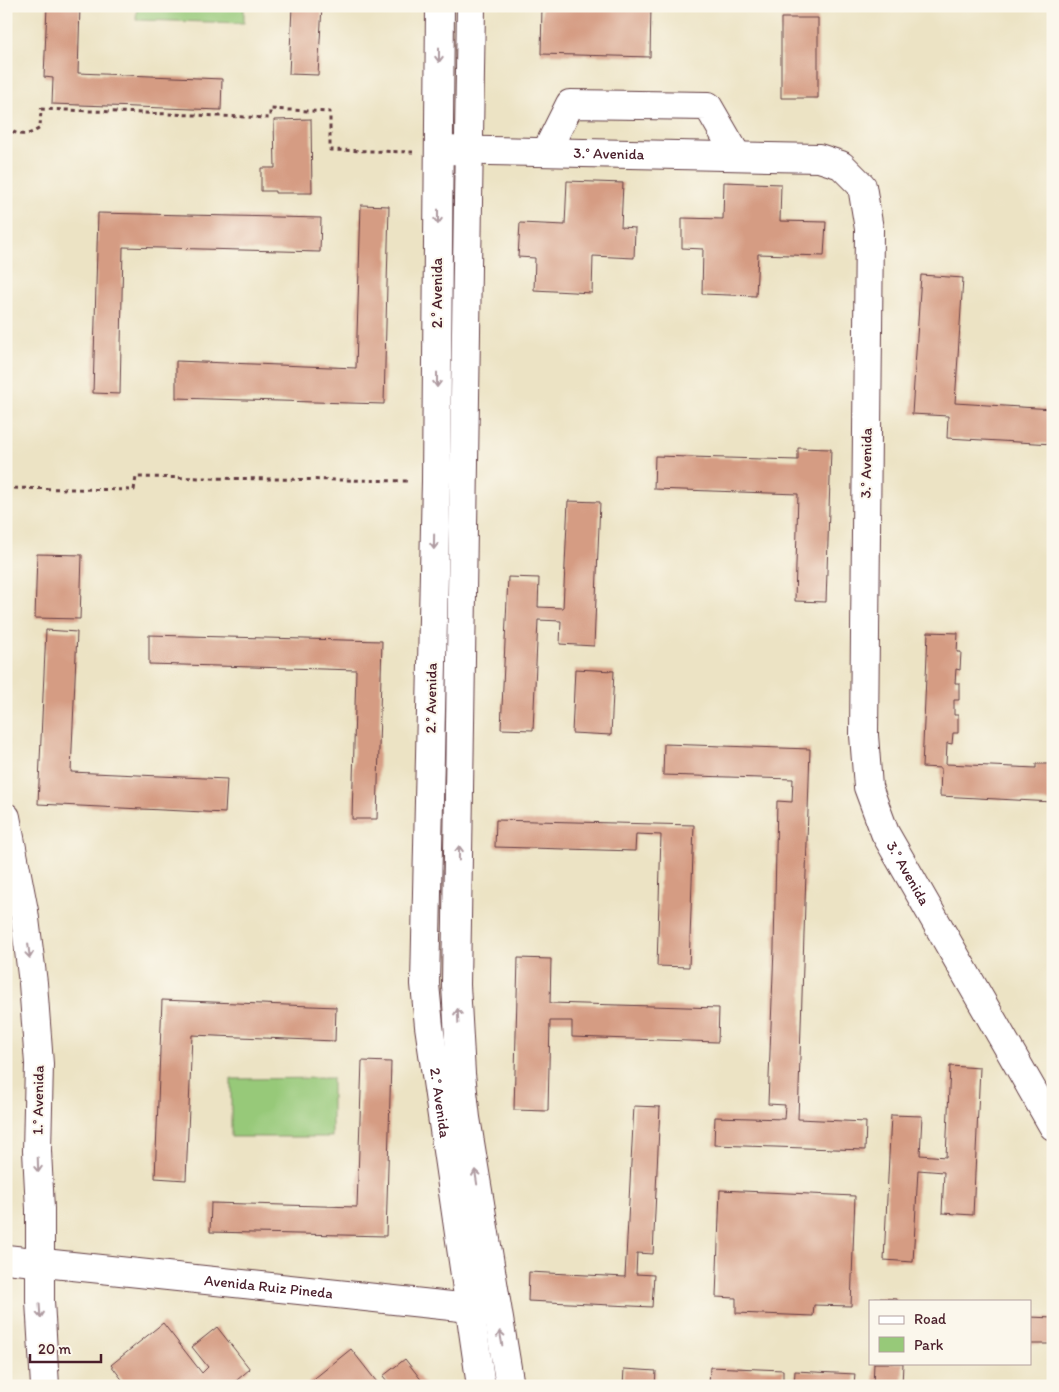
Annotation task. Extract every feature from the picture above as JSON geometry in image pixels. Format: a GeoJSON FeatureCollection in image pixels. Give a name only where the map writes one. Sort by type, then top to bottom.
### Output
{"type":"FeatureCollection","features":[{"type":"Feature","properties":{"kind":"street","name":"2.° Avenida"},"geometry":{"type":"LineString","coordinates":[[440,6],[436,481],[425,984],[429,1026],[481,1386]]}},
{"type":"Feature","properties":{"kind":"street"},"geometry":{"type":"LineString","coordinates":[[471,6],[456,985],[461,1074],[466,1118],[510,1386]]}},
{"type":"Feature","properties":{"kind":"street"},"geometry":{"type":"LineString","coordinates":[[546,152],[570,104],[708,106],[738,156]]}},
{"type":"Feature","properties":{"kind":"street","name":"3.° Avenida"},"geometry":{"type":"LineString","coordinates":[[438,151],[470,150],[819,158],[841,165],[862,186],[869,228],[864,735],[868,787],[885,833],[1053,1126]]}},
{"type":"Feature","properties":{"kind":"street","name":"1.° Avenida"},"geometry":{"type":"LineString","coordinates":[[6,817],[15,910],[34,983],[39,1064],[37,1151],[40,1209],[39,1262],[45,1386]]}},
{"type":"Feature","properties":{"kind":"street","name":"Avenida Ruiz Pineda"},"geometry":{"type":"LineString","coordinates":[[6,1259],[470,1308],[497,1309]]}},
{"type":"Feature","properties":{"kind":"path"},"geometry":{"type":"LineString","coordinates":[[6,127],[20,135],[31,133],[40,128],[41,109],[270,118],[270,110],[330,112],[330,150],[438,151]]}},
{"type":"Feature","properties":{"kind":"path"},"geometry":{"type":"LineString","coordinates":[[6,488],[134,490],[136,477],[436,481]]}},
{"type":"Feature","properties":{"kind":"green space"},"geometry":{"type":"Polygon","coordinates":[[[137,6],[244,6],[244,23],[136,20],[137,6]]]}},
{"type":"Feature","properties":{"kind":"green space"},"geometry":{"type":"Polygon","coordinates":[[[332,1078],[332,1137],[231,1137],[231,1079],[332,1078]]]}},
{"type":"Feature","properties":{"kind":"building"},"geometry":{"type":"Polygon","coordinates":[[[47,6],[80,6],[78,73],[222,79],[221,110],[52,104],[53,78],[44,77],[47,6]]]}},
{"type":"Feature","properties":{"kind":"building"},"geometry":{"type":"Polygon","coordinates":[[[292,6],[322,6],[318,75],[289,74],[292,6]]]}},
{"type":"Feature","properties":{"kind":"building"},"geometry":{"type":"Polygon","coordinates":[[[542,6],[651,6],[650,57],[541,54],[542,6]]]}},
{"type":"Feature","properties":{"kind":"building"},"geometry":{"type":"Polygon","coordinates":[[[781,18],[818,18],[818,98],[781,98],[781,18]]]}},
{"type":"Feature","properties":{"kind":"building"},"geometry":{"type":"Polygon","coordinates":[[[311,119],[312,193],[261,191],[261,168],[275,168],[274,120],[311,119]]]}},
{"type":"Feature","properties":{"kind":"building"},"geometry":{"type":"Polygon","coordinates":[[[567,181],[623,183],[621,227],[635,228],[634,258],[593,256],[592,293],[534,290],[535,258],[518,257],[520,223],[565,225],[567,181]]]}},
{"type":"Feature","properties":{"kind":"building"},"geometry":{"type":"Polygon","coordinates":[[[724,182],[781,184],[780,221],[826,222],[824,256],[758,254],[756,296],[702,294],[703,249],[682,248],[682,218],[723,219],[724,182]]]}},
{"type":"Feature","properties":{"kind":"building"},"geometry":{"type":"Polygon","coordinates":[[[361,205],[389,206],[384,404],[176,398],[176,361],[356,368],[361,205]]]}},
{"type":"Feature","properties":{"kind":"building"},"geometry":{"type":"Polygon","coordinates":[[[98,213],[321,218],[320,252],[123,247],[120,394],[93,393],[98,213]]]}},
{"type":"Feature","properties":{"kind":"building"},"geometry":{"type":"Polygon","coordinates":[[[921,275],[963,278],[955,403],[1053,409],[1053,444],[947,438],[948,416],[912,414],[921,275]]]}},
{"type":"Feature","properties":{"kind":"building"},"geometry":{"type":"Polygon","coordinates":[[[798,448],[831,449],[826,602],[795,601],[798,494],[654,489],[655,456],[798,460],[798,448]]]}},
{"type":"Feature","properties":{"kind":"building"},"geometry":{"type":"Polygon","coordinates":[[[568,501],[600,502],[594,646],[560,644],[561,621],[538,620],[533,730],[501,729],[508,577],[539,578],[538,607],[563,608],[568,501]]]}},
{"type":"Feature","properties":{"kind":"building"},"geometry":{"type":"Polygon","coordinates":[[[37,554],[82,555],[80,619],[35,618],[37,554]]]}},
{"type":"Feature","properties":{"kind":"building"},"geometry":{"type":"Polygon","coordinates":[[[46,630],[77,632],[71,772],[227,779],[225,813],[38,804],[46,630]]]}},
{"type":"Feature","properties":{"kind":"building"},"geometry":{"type":"Polygon","coordinates":[[[928,632],[958,633],[957,652],[961,652],[960,670],[956,669],[955,683],[959,683],[959,700],[954,700],[954,715],[958,715],[958,733],[953,733],[952,744],[947,743],[946,764],[1036,768],[1036,764],[1053,764],[1053,802],[940,796],[941,768],[922,767],[928,632]]]}},
{"type":"Feature","properties":{"kind":"building"},"geometry":{"type":"Polygon","coordinates":[[[149,635],[382,641],[377,819],[352,819],[356,670],[149,664],[149,635]]]}},
{"type":"Feature","properties":{"kind":"building"},"geometry":{"type":"Polygon","coordinates":[[[575,669],[614,671],[611,735],[572,733],[575,669]]]}},
{"type":"Feature","properties":{"kind":"building"},"geometry":{"type":"Polygon","coordinates":[[[664,744],[810,749],[798,1119],[866,1122],[865,1150],[714,1145],[715,1117],[784,1119],[785,1105],[768,1104],[777,801],[792,802],[793,779],[663,775],[664,744]]]}},
{"type":"Feature","properties":{"kind":"building"},"geometry":{"type":"Polygon","coordinates":[[[496,820],[694,825],[689,967],[657,966],[661,835],[636,834],[635,851],[495,847],[496,820]]]}},
{"type":"Feature","properties":{"kind":"building"},"geometry":{"type":"Polygon","coordinates":[[[518,958],[551,959],[550,1003],[719,1008],[718,1042],[572,1037],[572,1021],[550,1021],[548,1111],[514,1110],[518,958]]]}},
{"type":"Feature","properties":{"kind":"building"},"geometry":{"type":"Polygon","coordinates":[[[162,1000],[336,1007],[335,1041],[192,1035],[186,1180],[155,1178],[162,1000]]]}},
{"type":"Feature","properties":{"kind":"building"},"geometry":{"type":"Polygon","coordinates":[[[362,1061],[391,1062],[386,1236],[210,1232],[211,1203],[357,1207],[362,1061]]]}},
{"type":"Feature","properties":{"kind":"building"},"geometry":{"type":"Polygon","coordinates":[[[950,1066],[980,1068],[973,1215],[942,1213],[944,1172],[918,1170],[913,1262],[884,1260],[891,1115],[922,1116],[920,1155],[946,1157],[950,1066]]]}},
{"type":"Feature","properties":{"kind":"building"},"geometry":{"type":"Polygon","coordinates":[[[634,1106],[660,1107],[653,1254],[637,1253],[636,1274],[654,1275],[652,1307],[528,1301],[529,1272],[625,1277],[634,1106]]]}},
{"type":"Feature","properties":{"kind":"building"},"geometry":{"type":"Polygon","coordinates":[[[720,1190],[855,1196],[851,1306],[814,1305],[813,1316],[736,1313],[736,1298],[716,1297],[720,1190]]]}},
{"type":"Feature","properties":{"kind":"building"},"geometry":{"type":"Polygon","coordinates":[[[876,1298],[897,1299],[897,1300],[876,1300],[876,1298]]]}},
{"type":"Feature","properties":{"kind":"building"},"geometry":{"type":"Polygon","coordinates":[[[1032,1317],[1053,1318],[1053,1344],[1032,1344],[1032,1317]]]}},
{"type":"Feature","properties":{"kind":"building"},"geometry":{"type":"Polygon","coordinates":[[[163,1323],[202,1373],[208,1367],[192,1347],[217,1327],[250,1369],[230,1386],[127,1386],[111,1365],[163,1323]]]}},
{"type":"Feature","properties":{"kind":"building"},"geometry":{"type":"Polygon","coordinates":[[[351,1349],[380,1386],[305,1386],[351,1349]]]}},
{"type":"Feature","properties":{"kind":"building"},"geometry":{"type":"Polygon","coordinates":[[[405,1359],[426,1386],[391,1386],[383,1376],[405,1359]]]}},
{"type":"Feature","properties":{"kind":"building"},"geometry":{"type":"Polygon","coordinates":[[[874,1364],[903,1364],[902,1386],[873,1386],[874,1364]]]}},
{"type":"Feature","properties":{"kind":"building"},"geometry":{"type":"Polygon","coordinates":[[[710,1367],[783,1370],[783,1386],[709,1386],[710,1367]]]}},
{"type":"Feature","properties":{"kind":"building"},"geometry":{"type":"Polygon","coordinates":[[[624,1369],[656,1371],[655,1386],[623,1386],[624,1369]]]}},
{"type":"Feature","properties":{"kind":"building"},"geometry":{"type":"Polygon","coordinates":[[[795,1371],[855,1374],[854,1386],[794,1386],[795,1371]]]}}]}
